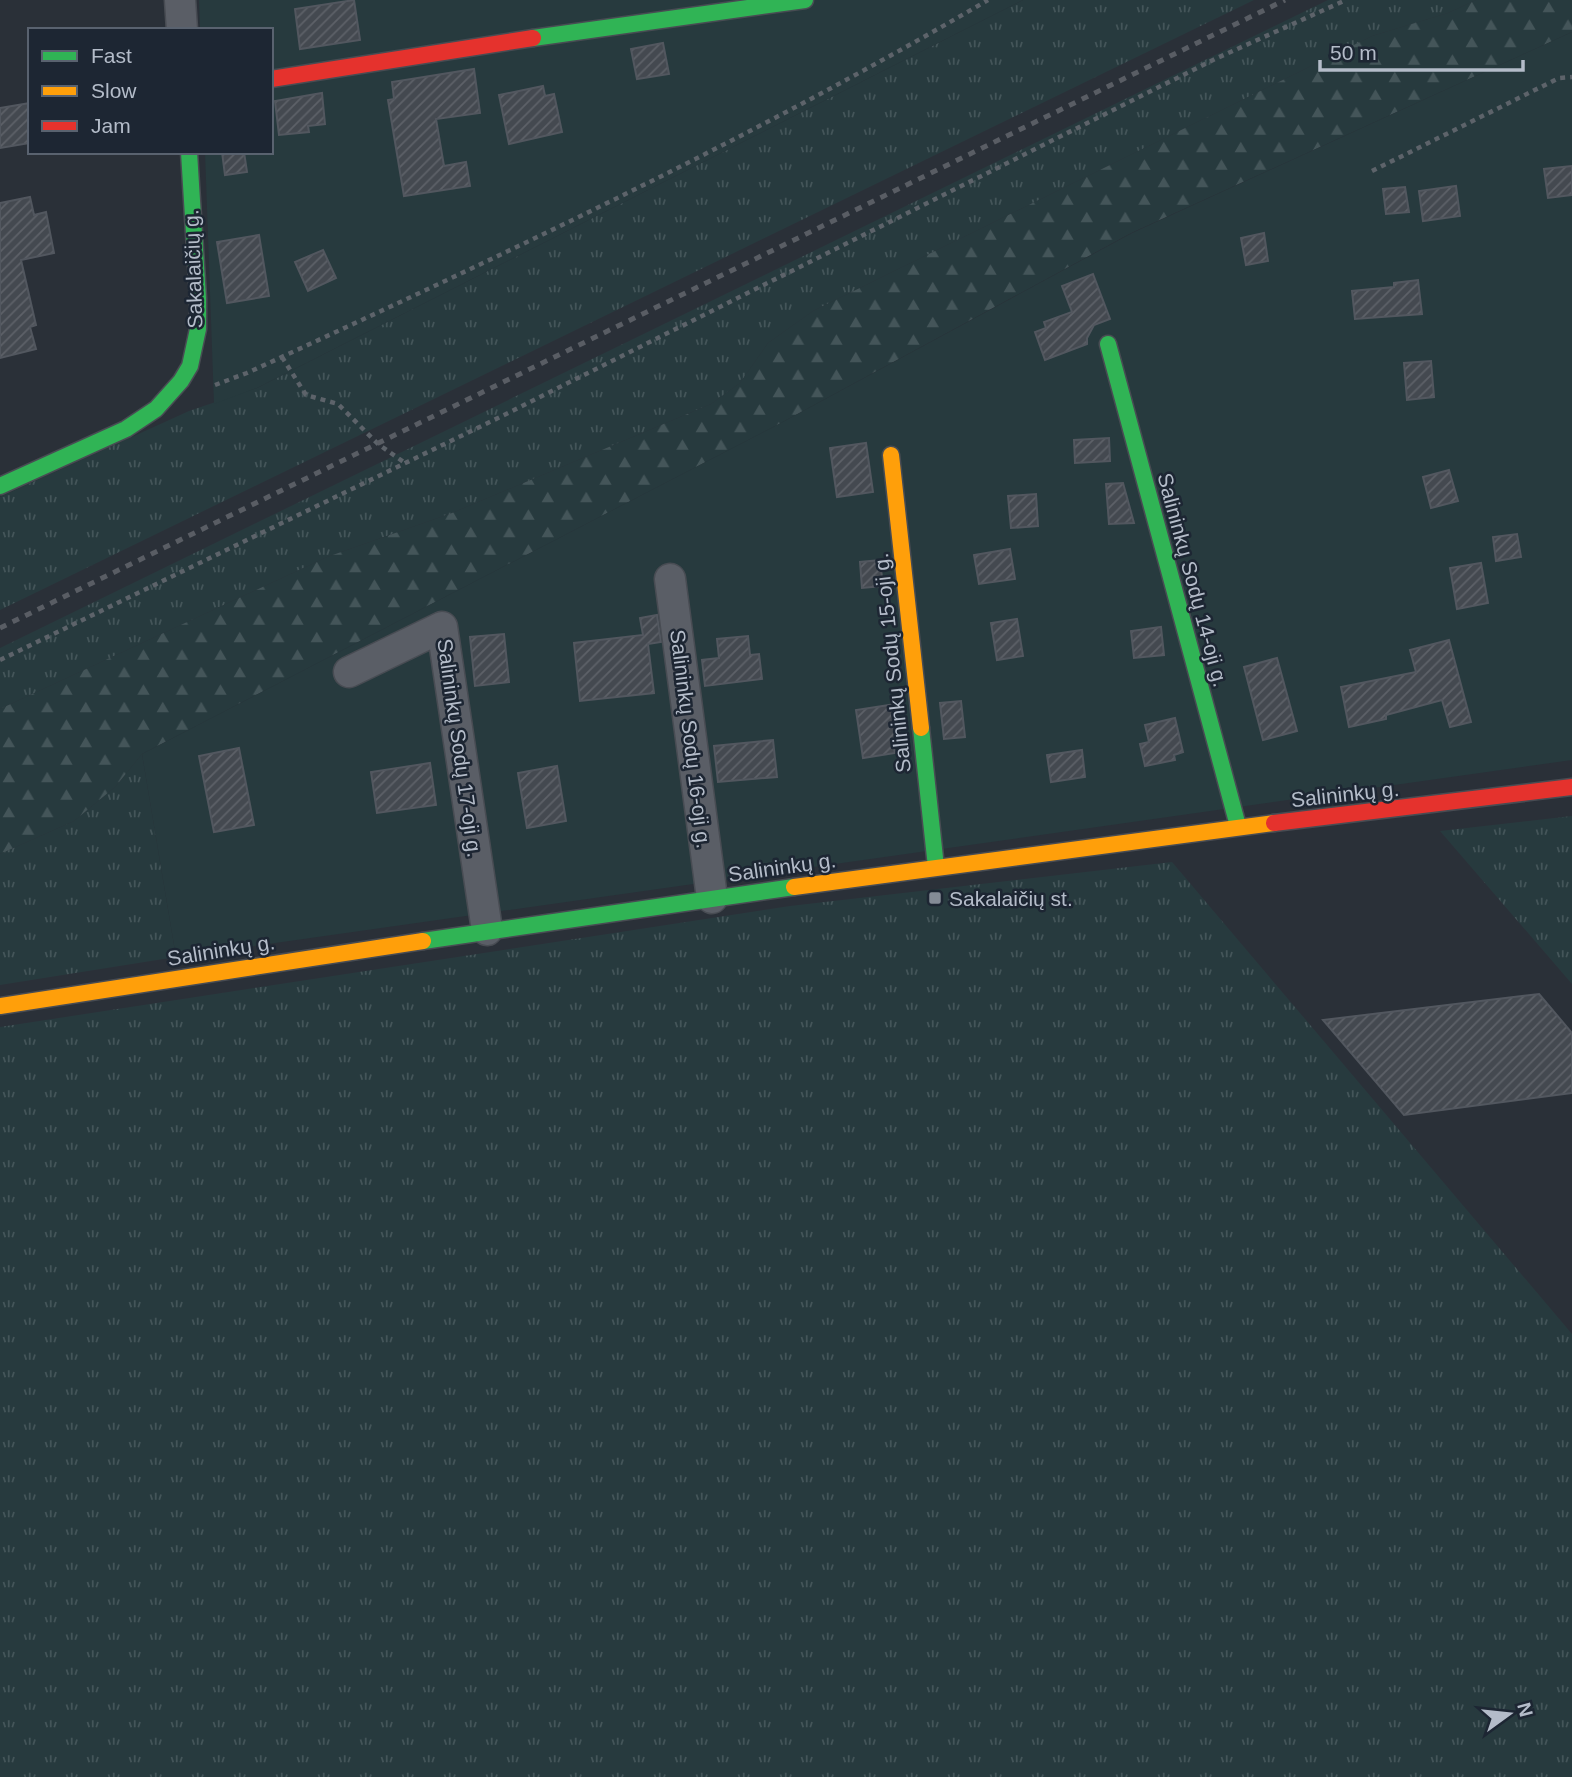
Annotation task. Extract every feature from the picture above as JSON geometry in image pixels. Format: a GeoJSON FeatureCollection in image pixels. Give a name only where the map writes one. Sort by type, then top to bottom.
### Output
{"type":"FeatureCollection","features":[{"type":"Feature","properties":{"kind":"street"},"geometry":{"type":"LineString","coordinates":[[180,0],[182,28]]}},
{"type":"Feature","properties":{"kind":"street"},"geometry":{"type":"LineString","coordinates":[[273,79],[565,33],[805,0]]}},
{"type":"Feature","properties":{"kind":"street","name":"Sakalaičių g."},"geometry":{"type":"LineString","coordinates":[[0,486],[126,429],[156,409],[181,381],[190,366],[198,329],[198,298],[189,154]]}},
{"type":"Feature","properties":{"kind":"street","name":"Salininkų Sodų 14-oji g."},"geometry":{"type":"LineString","coordinates":[[1108,344],[1238,826]]}},
{"type":"Feature","properties":{"kind":"street","name":"Salininkų Sodų 15-oji g."},"geometry":{"type":"LineString","coordinates":[[891,455],[936,867]]}},
{"type":"Feature","properties":{"kind":"street","name":"Salininkų Sodų 16-oji g."},"geometry":{"type":"LineString","coordinates":[[670,579],[712,898]]}},
{"type":"Feature","properties":{"kind":"street","name":"Salininkų Sodų 17-oji g."},"geometry":{"type":"LineString","coordinates":[[349,672],[442,627],[487,930]]}},
{"type":"Feature","properties":{"kind":"street","name":"Salininkų g."},"geometry":{"type":"LineString","coordinates":[[0,1006],[487,930],[712,898],[1238,826],[1572,787]]}},
{"type":"Feature","properties":{"kind":"path"},"geometry":{"type":"LineString","coordinates":[[181,381],[193,388],[221,384],[556,229],[815,97],[988,0]]}},
{"type":"Feature","properties":{"kind":"path"},"geometry":{"type":"LineString","coordinates":[[0,660],[405,463],[1215,59],[1346,0]]}},
{"type":"Feature","properties":{"kind":"path"},"geometry":{"type":"LineString","coordinates":[[1372,171],[1559,78],[1572,78]]}},
{"type":"Feature","properties":{"kind":"path"},"geometry":{"type":"LineString","coordinates":[[282,357],[306,395],[338,404],[378,444],[405,463]]}},
{"type":"Feature","properties":{"kind":"green space"},"geometry":{"type":"Polygon","coordinates":[[[199,0],[1023,0],[257,388],[214,404],[205,154],[273,154],[273,28],[200,28],[199,0]]]}},
{"type":"Feature","properties":{"kind":"green space"},"geometry":{"type":"Polygon","coordinates":[[[1023,0],[1254,0],[0,610],[0,497],[189,411],[257,388],[1023,0]]]}},
{"type":"Feature","properties":{"kind":"green space"},"geometry":{"type":"Polygon","coordinates":[[[1328,0],[1476,0],[1448,13],[1372,36],[813,311],[768,343],[740,383],[711,404],[452,513],[327,557],[0,709],[0,648],[1328,0]]]}},
{"type":"Feature","properties":{"kind":"green space"},"geometry":{"type":"Polygon","coordinates":[[[1476,0],[1572,0],[1572,32],[1131,233],[779,424],[142,754],[115,787],[74,821],[0,854],[0,709],[327,557],[452,513],[711,404],[740,383],[768,343],[813,311],[1372,36],[1448,13],[1476,0]]]}},
{"type":"Feature","properties":{"kind":"green space"},"geometry":{"type":"Polygon","coordinates":[[[1572,32],[1572,760],[176,957],[142,754],[779,424],[1132,233],[1572,32]]]}},
{"type":"Feature","properties":{"kind":"green space"},"geometry":{"type":"Polygon","coordinates":[[[142,754],[176,957],[0,985],[0,854],[74,821],[115,787],[142,754]]]}},
{"type":"Feature","properties":{"kind":"green space"},"geometry":{"type":"Polygon","coordinates":[[[1572,816],[1572,984],[1440,831],[1572,816]]]}},
{"type":"Feature","properties":{"kind":"green space"},"geometry":{"type":"Polygon","coordinates":[[[1172,862],[1572,1334],[1572,1777],[0,1777],[0,1027],[790,906],[1172,862]]]}},
{"type":"Feature","properties":{"kind":"building"},"geometry":{"type":"Polygon","coordinates":[[[354,0],[360,40],[300,49],[295,9],[354,0]]]}},
{"type":"Feature","properties":{"kind":"building"},"geometry":{"type":"Polygon","coordinates":[[[663,43],[669,74],[637,79],[631,49],[663,43]]]}},
{"type":"Feature","properties":{"kind":"building"},"geometry":{"type":"Polygon","coordinates":[[[474,69],[480,113],[436,119],[444,166],[466,162],[470,186],[404,196],[388,100],[394,99],[392,82],[474,69]]]}},
{"type":"Feature","properties":{"kind":"building"},"geometry":{"type":"Polygon","coordinates":[[[543,86],[545,96],[554,94],[562,132],[509,144],[499,95],[543,86]]]}},
{"type":"Feature","properties":{"kind":"building"},"geometry":{"type":"Polygon","coordinates":[[[322,93],[325,124],[308,126],[309,132],[279,135],[275,101],[322,93]]]}},
{"type":"Feature","properties":{"kind":"building"},"geometry":{"type":"Polygon","coordinates":[[[28,103],[28,143],[0,148],[0,108],[28,103]]]}},
{"type":"Feature","properties":{"kind":"building"},"geometry":{"type":"Polygon","coordinates":[[[222,154],[244,154],[247,172],[225,175],[222,154]]]}},
{"type":"Feature","properties":{"kind":"building"},"geometry":{"type":"Polygon","coordinates":[[[1572,166],[1572,195],[1548,198],[1544,169],[1572,166]]]}},
{"type":"Feature","properties":{"kind":"building"},"geometry":{"type":"Polygon","coordinates":[[[1456,186],[1460,216],[1423,221],[1419,191],[1456,186]]]}},
{"type":"Feature","properties":{"kind":"building"},"geometry":{"type":"Polygon","coordinates":[[[1405,187],[1409,212],[1386,214],[1383,189],[1405,187]]]}},
{"type":"Feature","properties":{"kind":"building"},"geometry":{"type":"Polygon","coordinates":[[[30,197],[34,215],[46,212],[54,253],[21,260],[36,325],[30,327],[36,349],[0,358],[0,203],[30,197]]]}},
{"type":"Feature","properties":{"kind":"building"},"geometry":{"type":"Polygon","coordinates":[[[1264,233],[1268,261],[1246,265],[1241,238],[1264,233]]]}},
{"type":"Feature","properties":{"kind":"building"},"geometry":{"type":"Polygon","coordinates":[[[259,235],[269,296],[227,303],[217,242],[259,235]]]}},
{"type":"Feature","properties":{"kind":"building"},"geometry":{"type":"Polygon","coordinates":[[[323,250],[336,278],[308,291],[295,262],[323,250]]]}},
{"type":"Feature","properties":{"kind":"building"},"geometry":{"type":"Polygon","coordinates":[[[1093,274],[1110,319],[1094,325],[1087,344],[1045,360],[1035,332],[1046,328],[1044,322],[1072,312],[1062,286],[1093,274]]]}},
{"type":"Feature","properties":{"kind":"building"},"geometry":{"type":"Polygon","coordinates":[[[1418,280],[1422,314],[1355,319],[1352,291],[1394,287],[1394,283],[1418,280]]]}},
{"type":"Feature","properties":{"kind":"building"},"geometry":{"type":"Polygon","coordinates":[[[1431,361],[1434,397],[1407,400],[1404,363],[1431,361]]]}},
{"type":"Feature","properties":{"kind":"building"},"geometry":{"type":"Polygon","coordinates":[[[1109,438],[1110,461],[1075,463],[1074,440],[1109,438]]]}},
{"type":"Feature","properties":{"kind":"building"},"geometry":{"type":"Polygon","coordinates":[[[866,443],[873,492],[837,497],[830,448],[866,443]]]}},
{"type":"Feature","properties":{"kind":"building"},"geometry":{"type":"Polygon","coordinates":[[[1449,470],[1458,501],[1431,508],[1423,477],[1449,470]]]}},
{"type":"Feature","properties":{"kind":"building"},"geometry":{"type":"Polygon","coordinates":[[[1123,483],[1134,523],[1109,524],[1106,484],[1123,483]]]}},
{"type":"Feature","properties":{"kind":"building"},"geometry":{"type":"Polygon","coordinates":[[[1036,494],[1038,526],[1011,528],[1008,496],[1036,494]]]}},
{"type":"Feature","properties":{"kind":"building"},"geometry":{"type":"Polygon","coordinates":[[[1517,534],[1521,557],[1496,561],[1493,537],[1517,534]]]}},
{"type":"Feature","properties":{"kind":"building"},"geometry":{"type":"Polygon","coordinates":[[[1010,549],[1015,579],[979,584],[974,555],[1010,549]]]}},
{"type":"Feature","properties":{"kind":"building"},"geometry":{"type":"Polygon","coordinates":[[[880,560],[883,586],[862,588],[860,562],[880,560]]]}},
{"type":"Feature","properties":{"kind":"building"},"geometry":{"type":"Polygon","coordinates":[[[1481,563],[1488,603],[1457,609],[1450,568],[1481,563]]]}},
{"type":"Feature","properties":{"kind":"building"},"geometry":{"type":"Polygon","coordinates":[[[657,615],[661,642],[648,644],[654,693],[580,701],[574,643],[643,635],[640,618],[657,615]]]}},
{"type":"Feature","properties":{"kind":"building"},"geometry":{"type":"Polygon","coordinates":[[[1017,619],[1023,656],[997,660],[991,623],[1017,619]]]}},
{"type":"Feature","properties":{"kind":"building"},"geometry":{"type":"Polygon","coordinates":[[[1161,627],[1164,655],[1134,658],[1131,631],[1161,627]]]}},
{"type":"Feature","properties":{"kind":"building"},"geometry":{"type":"Polygon","coordinates":[[[504,634],[509,682],[475,686],[470,637],[504,634]]]}},
{"type":"Feature","properties":{"kind":"building"},"geometry":{"type":"Polygon","coordinates":[[[748,636],[750,655],[759,654],[762,679],[705,686],[702,660],[719,658],[717,639],[748,636]]]}},
{"type":"Feature","properties":{"kind":"building"},"geometry":{"type":"Polygon","coordinates":[[[1449,640],[1471,722],[1450,727],[1442,700],[1386,715],[1386,719],[1349,727],[1341,687],[1416,672],[1410,650],[1449,640]]]}},
{"type":"Feature","properties":{"kind":"building"},"geometry":{"type":"Polygon","coordinates":[[[1277,658],[1297,731],[1263,740],[1244,667],[1277,658]]]}},
{"type":"Feature","properties":{"kind":"building"},"geometry":{"type":"Polygon","coordinates":[[[961,701],[965,737],[944,739],[940,703],[961,701]]]}},
{"type":"Feature","properties":{"kind":"building"},"geometry":{"type":"Polygon","coordinates":[[[896,704],[901,744],[893,745],[895,753],[863,758],[856,710],[896,704]]]}},
{"type":"Feature","properties":{"kind":"building"},"geometry":{"type":"Polygon","coordinates":[[[1175,718],[1183,752],[1174,755],[1175,760],[1145,766],[1140,744],[1149,742],[1145,725],[1175,718]]]}},
{"type":"Feature","properties":{"kind":"building"},"geometry":{"type":"Polygon","coordinates":[[[773,740],[777,777],[718,782],[714,746],[773,740]]]}},
{"type":"Feature","properties":{"kind":"building"},"geometry":{"type":"Polygon","coordinates":[[[239,748],[254,825],[214,832],[199,756],[239,748]]]}},
{"type":"Feature","properties":{"kind":"building"},"geometry":{"type":"Polygon","coordinates":[[[1082,750],[1085,777],[1051,782],[1047,755],[1082,750]]]}},
{"type":"Feature","properties":{"kind":"building"},"geometry":{"type":"Polygon","coordinates":[[[430,763],[436,805],[377,813],[371,772],[430,763]]]}},
{"type":"Feature","properties":{"kind":"building"},"geometry":{"type":"Polygon","coordinates":[[[557,766],[566,821],[527,828],[518,773],[557,766]]]}},
{"type":"Feature","properties":{"kind":"building"},"geometry":{"type":"Polygon","coordinates":[[[1539,994],[1572,1033],[1572,1093],[1404,1115],[1323,1020],[1539,994]]]}},
{"type":"Feature","properties":{"kind":"railway"},"geometry":{"type":"LineString","coordinates":[[0,628],[1285,0]]}},
{"type":"Feature","properties":{"kind":"traffic: fast"},"geometry":{"type":"LineString","coordinates":[[533,38],[805,0]]}},
{"type":"Feature","properties":{"kind":"traffic: fast"},"geometry":{"type":"LineString","coordinates":[[0,486],[126,429],[156,409],[181,381],[190,366],[198,329],[198,298],[189,154]]}},
{"type":"Feature","properties":{"kind":"traffic: fast"},"geometry":{"type":"LineString","coordinates":[[1108,344],[1238,826]]}},
{"type":"Feature","properties":{"kind":"traffic: fast"},"geometry":{"type":"LineString","coordinates":[[921,728],[936,867]]}},
{"type":"Feature","properties":{"kind":"traffic: fast"},"geometry":{"type":"LineString","coordinates":[[423,941],[794,887]]}},
{"type":"Feature","properties":{"kind":"traffic: slow"},"geometry":{"type":"LineString","coordinates":[[891,455],[921,728]]}},
{"type":"Feature","properties":{"kind":"traffic: slow"},"geometry":{"type":"LineString","coordinates":[[794,887],[1274,823]]}},
{"type":"Feature","properties":{"kind":"traffic: slow"},"geometry":{"type":"LineString","coordinates":[[0,1006],[423,941]]}},
{"type":"Feature","properties":{"kind":"traffic: jam"},"geometry":{"type":"LineString","coordinates":[[273,79],[533,38]]}},
{"type":"Feature","properties":{"kind":"traffic: jam"},"geometry":{"type":"LineString","coordinates":[[1274,823],[1572,787]]}},
{"type":"Feature","properties":{"kind":"place","name":"Sakalaičių st."},"geometry":{"type":"Point","coordinates":[935,898]}}]}
